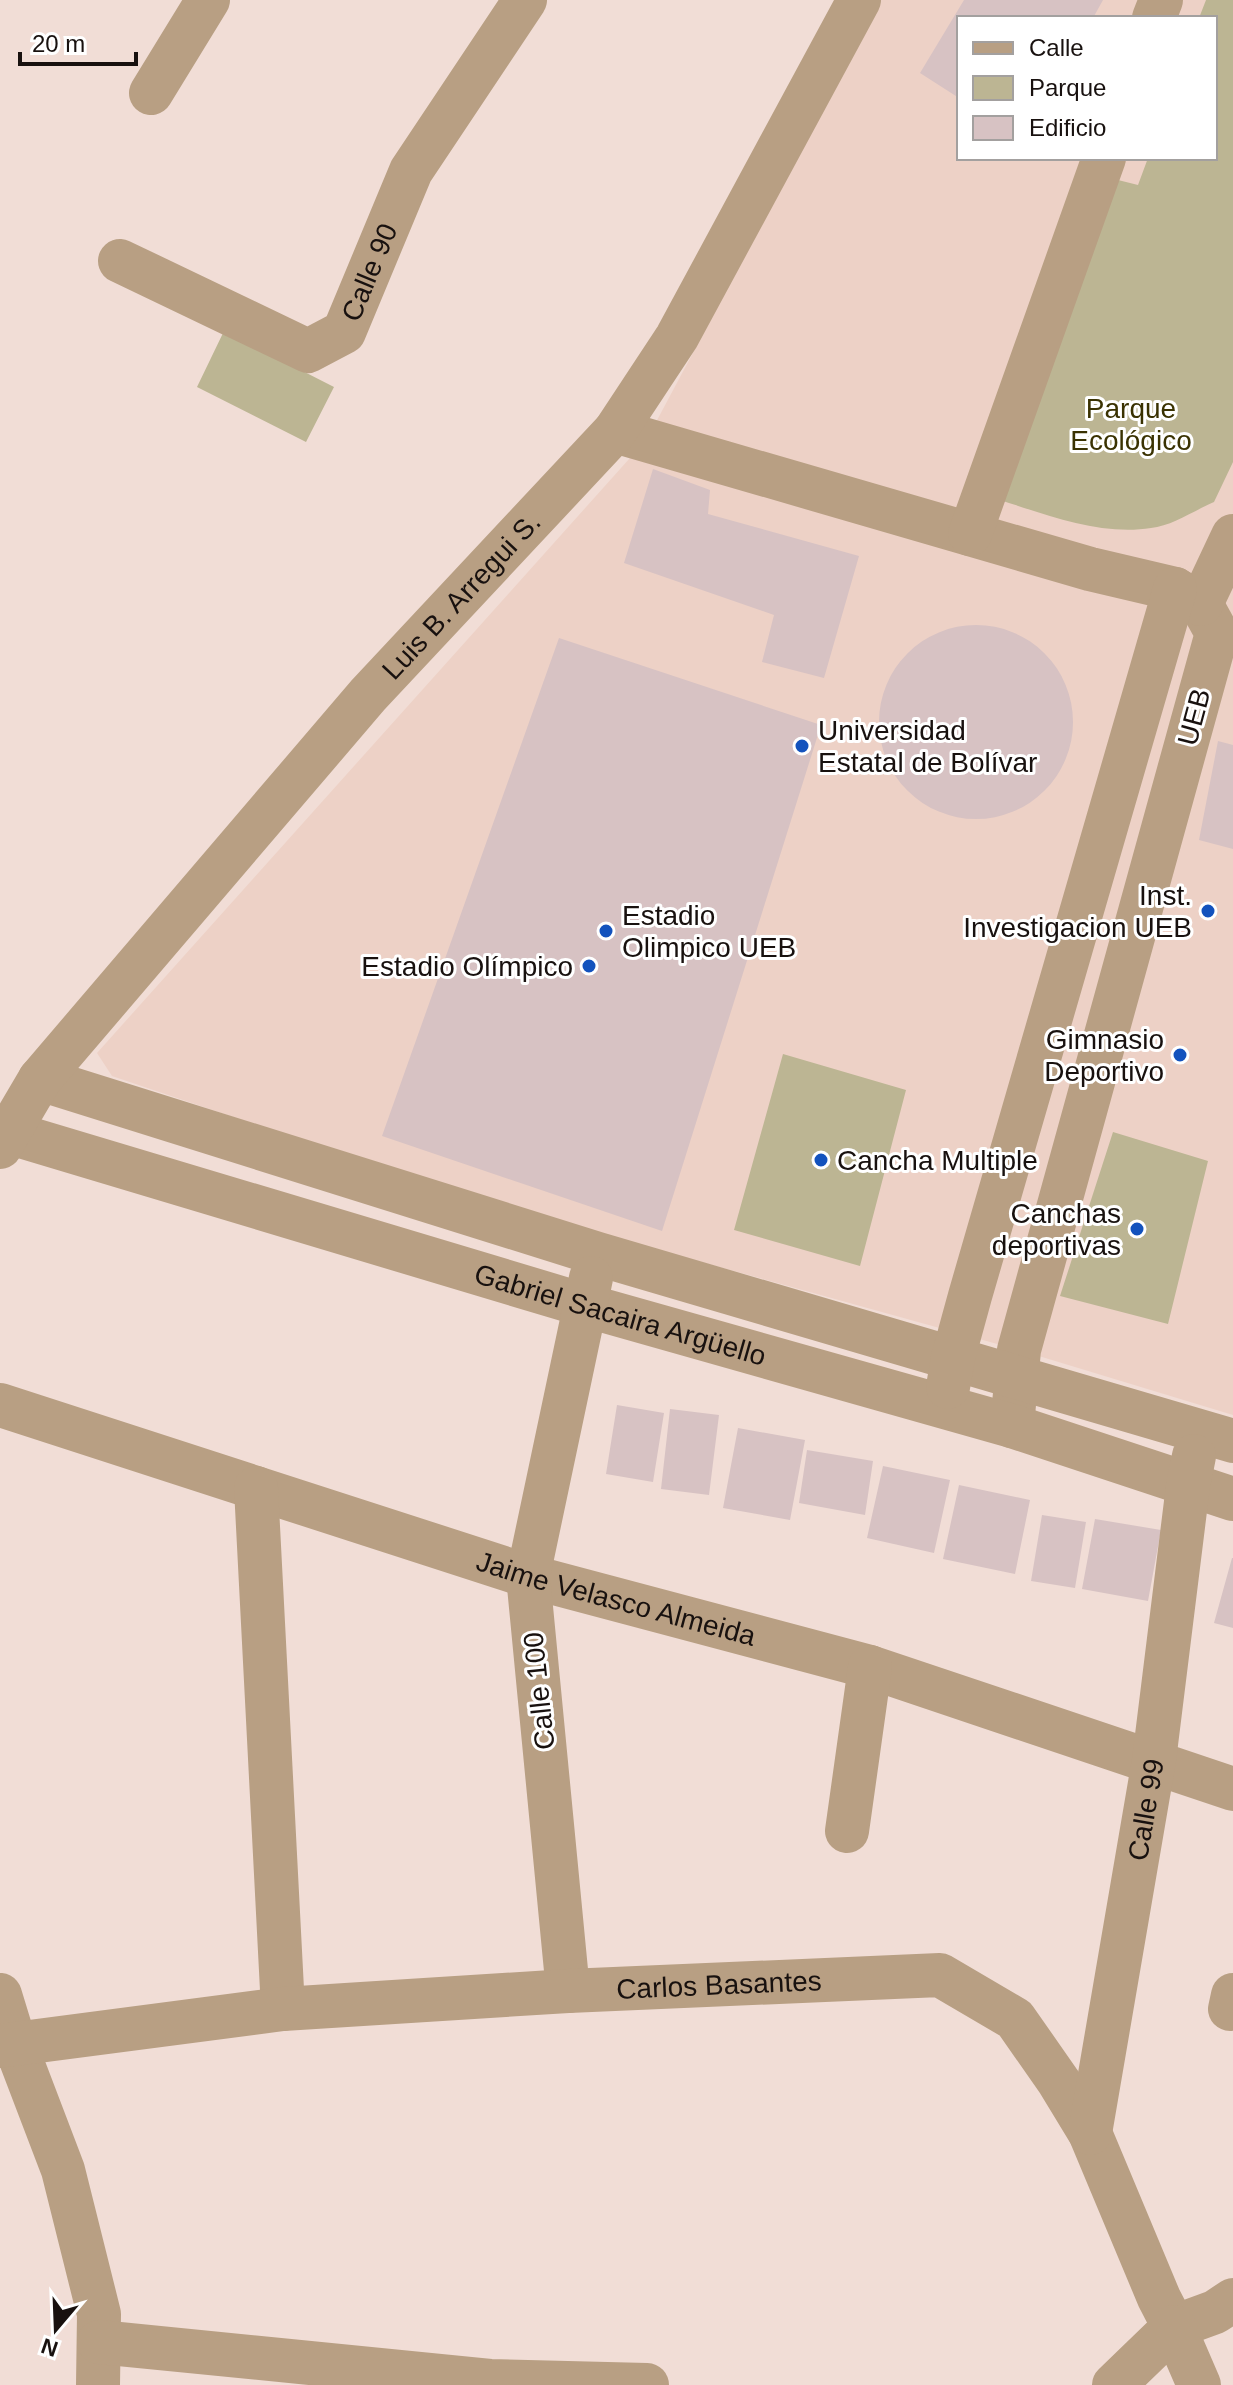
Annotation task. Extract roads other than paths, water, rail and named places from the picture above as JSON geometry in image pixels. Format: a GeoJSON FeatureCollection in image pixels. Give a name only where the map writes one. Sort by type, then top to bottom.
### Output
{"type":"FeatureCollection","features":[{"type":"Feature","properties":{"kind":"street"},"geometry":{"type":"LineString","coordinates":[[151,93],[208,0]]}},
{"type":"Feature","properties":{"kind":"street","name":"Calle 90"},"geometry":{"type":"LineString","coordinates":[[120,261],[308,351],[344,332],[411,171],[525,0]]}},
{"type":"Feature","properties":{"kind":"street","name":"Luis B. Arregui S."},"geometry":{"type":"LineString","coordinates":[[4,1139],[40,1079],[368,695],[615,431],[677,337],[859,0]]}},
{"type":"Feature","properties":{"kind":"street"},"geometry":{"type":"LineString","coordinates":[[970,534],[1103,160]]}},
{"type":"Feature","properties":{"kind":"street"},"geometry":{"type":"LineString","coordinates":[[615,431],[1090,569],[1207,615]]}},
{"type":"Feature","properties":{"kind":"street"},"geometry":{"type":"LineString","coordinates":[[945,1407],[953,1358],[1233,536]]}},
{"type":"Feature","properties":{"kind":"street","name":"UEB"},"geometry":{"type":"LineString","coordinates":[[1012,1426],[1019,1350],[1207,615]]}},
{"type":"Feature","properties":{"kind":"street","name":"Gabriel Sacaira Argüello"},"geometry":{"type":"LineString","coordinates":[[40,1079],[598,1254],[1216,1436]]}},
{"type":"Feature","properties":{"kind":"street","name":"Gabriel Sacaira Argüello"},"geometry":{"type":"LineString","coordinates":[[4,1139],[1012,1426],[1233,1499]]}},
{"type":"Feature","properties":{"kind":"street","name":"Calle 100"},"geometry":{"type":"LineString","coordinates":[[568,1991],[528,1576],[584,1305],[598,1254]]}},
{"type":"Feature","properties":{"kind":"street","name":"Jaime Velasco Almeida"},"geometry":{"type":"LineString","coordinates":[[0,1405],[528,1576],[870,1667],[1233,1789]]}},
{"type":"Feature","properties":{"kind":"street","name":"Calle 99"},"geometry":{"type":"LineString","coordinates":[[1090,2133],[1154,1760],[1188,1486],[1216,1436]]}},
{"type":"Feature","properties":{"kind":"street"},"geometry":{"type":"LineString","coordinates":[[256,1488],[283,2009]]}},
{"type":"Feature","properties":{"kind":"street"},"geometry":{"type":"LineString","coordinates":[[847,1831],[870,1667]]}},
{"type":"Feature","properties":{"kind":"street","name":"Carlos Basantes"},"geometry":{"type":"LineString","coordinates":[[8,2045],[283,2009],[568,1991],[940,1975],[1015,2019],[1059,2082],[1090,2133],[1199,2385]]}},
{"type":"Feature","properties":{"kind":"street"},"geometry":{"type":"LineString","coordinates":[[0,1995],[8,2045],[63,2170],[99,2314],[98,2385]]}},
{"type":"Feature","properties":{"kind":"street"},"geometry":{"type":"LineString","coordinates":[[1114,2385],[1174,2327],[1215,2312],[1233,2300]]}},
{"type":"Feature","properties":{"kind":"street"},"geometry":{"type":"LineString","coordinates":[[99,2342],[490,2381],[647,2385]]}},
{"type":"Feature","properties":{"kind":"place","name":"Universidad Estatal de Bolívar"},"geometry":{"type":"Point","coordinates":[802,746]}},
{"type":"Feature","properties":{"kind":"place","name":"Inst. Investigacion UEB"},"geometry":{"type":"Point","coordinates":[1208,911]}},
{"type":"Feature","properties":{"kind":"place","name":"Estadio Olimpico UEB"},"geometry":{"type":"Point","coordinates":[606,931]}},
{"type":"Feature","properties":{"kind":"place","name":"Estadio Olímpico"},"geometry":{"type":"Point","coordinates":[589,966]}},
{"type":"Feature","properties":{"kind":"place","name":"Gimnasio Deportivo"},"geometry":{"type":"Point","coordinates":[1180,1055]}},
{"type":"Feature","properties":{"kind":"place","name":"Cancha Multiple"},"geometry":{"type":"Point","coordinates":[821,1160]}},
{"type":"Feature","properties":{"kind":"place","name":"Canchas deportivas"},"geometry":{"type":"Point","coordinates":[1137,1229]}},
{"type":"Feature","properties":{"kind":"park label","name":"Parque Ecológico"},"geometry":{"type":"Point","coordinates":[1131,424]}}]}
